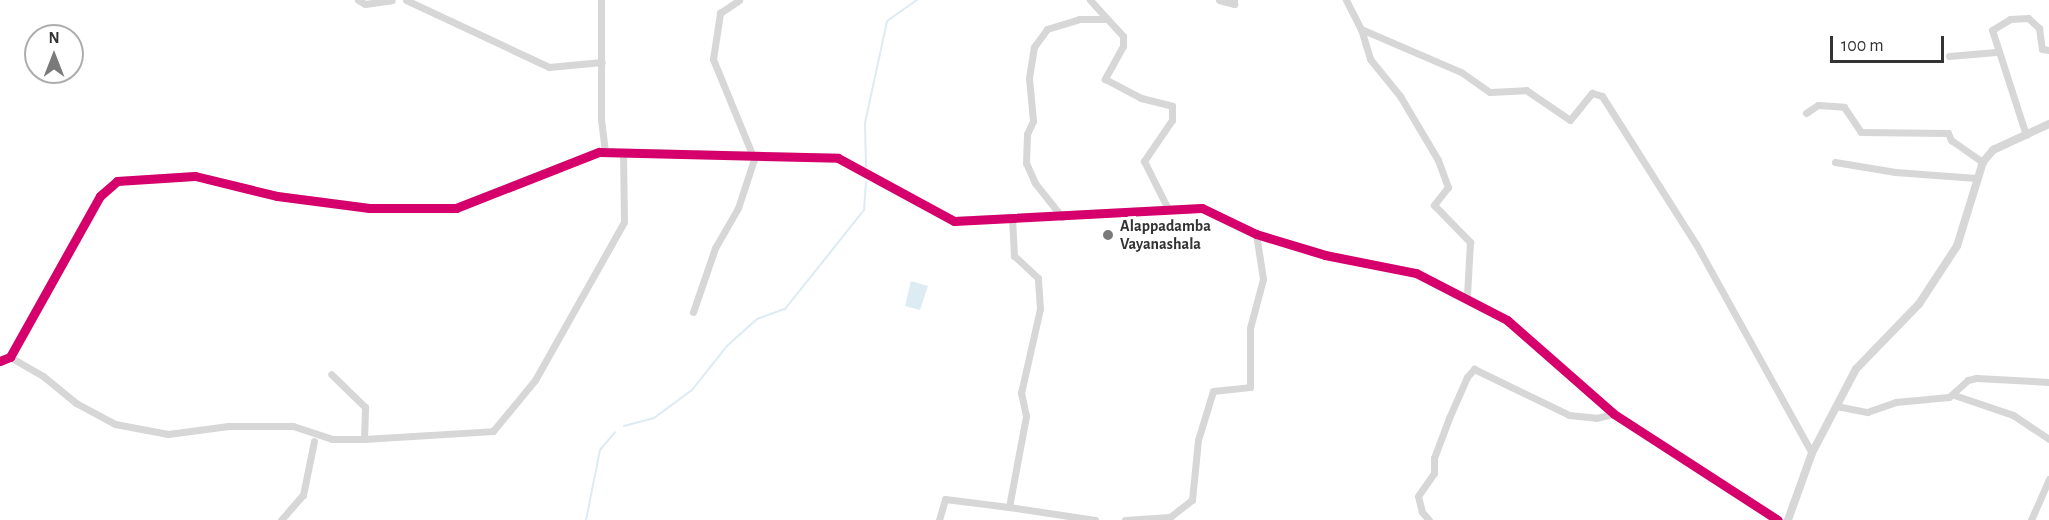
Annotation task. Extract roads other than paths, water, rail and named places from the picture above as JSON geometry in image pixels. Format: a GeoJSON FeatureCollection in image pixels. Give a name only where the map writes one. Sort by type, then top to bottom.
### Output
{"type":"FeatureCollection","features":[{"type":"Feature","properties":{"kind":"street"},"geometry":{"type":"LineString","coordinates":[[358,0],[364,4],[392,0]]}},
{"type":"Feature","properties":{"kind":"street"},"geometry":{"type":"LineString","coordinates":[[406,0],[549,67],[602,62]]}},
{"type":"Feature","properties":{"kind":"street"},"geometry":{"type":"LineString","coordinates":[[601,0],[600,119],[605,152]]}},
{"type":"Feature","properties":{"kind":"street"},"geometry":{"type":"LineString","coordinates":[[693,312],[716,248],[738,208],[754,159],[713,59],[720,13],[739,0]]}},
{"type":"Feature","properties":{"kind":"street"},"geometry":{"type":"LineString","coordinates":[[1090,0],[1123,36],[1123,46],[1105,79],[1141,98],[1172,106],[1172,120],[1144,161],[1168,208]]}},
{"type":"Feature","properties":{"kind":"street"},"geometry":{"type":"LineString","coordinates":[[1219,0],[1234,4],[1234,0]]}},
{"type":"Feature","properties":{"kind":"street"},"geometry":{"type":"LineString","coordinates":[[1346,0],[1361,29],[1370,59],[1400,96],[1438,160],[1448,187],[1434,205],[1470,242],[1467,296]]}},
{"type":"Feature","properties":{"kind":"street"},"geometry":{"type":"LineString","coordinates":[[2026,135],[1996,52],[1992,30],[2010,19],[2028,18],[2039,28],[2042,49],[2049,50]]}},
{"type":"Feature","properties":{"kind":"street"},"geometry":{"type":"LineString","coordinates":[[1062,217],[1035,183],[1026,163],[1026,134],[1033,121],[1029,78],[1034,47],[1047,29],[1079,19],[1106,19]]}},
{"type":"Feature","properties":{"kind":"street"},"geometry":{"type":"LineString","coordinates":[[1361,29],[1461,72],[1490,92],[1526,90],[1570,120],[1592,93],[1602,96],[1707,264],[1812,453]]}},
{"type":"Feature","properties":{"kind":"street"},"geometry":{"type":"LineString","coordinates":[[1949,56],[1996,52]]}},
{"type":"Feature","properties":{"kind":"street"},"geometry":{"type":"LineString","coordinates":[[1806,113],[1818,105],[1844,107],[1861,132],[1948,133],[1951,140],[1983,162]]}},
{"type":"Feature","properties":{"kind":"street"},"geometry":{"type":"LineString","coordinates":[[1788,520],[1812,453],[1856,369],[1919,304],[1941,271],[1962,232],[1976,178],[1983,162],[1993,150],[2049,124]]}},
{"type":"Feature","properties":{"kind":"street"},"geometry":{"type":"LineString","coordinates":[[0,361],[10,357],[100,196],[117,181],[195,176],[277,196],[369,208],[456,208],[605,152],[754,159],[838,158],[940,217],[954,221],[1012,220],[1168,208],[1202,208],[1256,234],[1325,255],[1416,273],[1467,296],[1507,320],[1614,414],[1778,520]]}},
{"type":"Feature","properties":{"kind":"street"},"geometry":{"type":"LineString","coordinates":[[10,357],[115,424],[168,434],[228,426],[292,426],[332,439],[493,431],[535,380],[624,222],[623,152]]}},
{"type":"Feature","properties":{"kind":"street"},"geometry":{"type":"LineString","coordinates":[[1835,162],[1895,172],[1976,178]]}},
{"type":"Feature","properties":{"kind":"street"},"geometry":{"type":"LineString","coordinates":[[1009,507],[1026,416],[1021,393],[1040,309],[1038,278],[1014,256],[1012,220]]}},
{"type":"Feature","properties":{"kind":"street"},"geometry":{"type":"LineString","coordinates":[[1125,520],[1170,517],[1192,500],[1198,440],[1213,392],[1250,387],[1250,328],[1263,279],[1256,234]]}},
{"type":"Feature","properties":{"kind":"street"},"geometry":{"type":"LineString","coordinates":[[1429,520],[1422,512],[1418,496],[1434,473],[1434,458],[1445,428],[1467,377],[1474,369],[1569,415],[1596,418],[1614,414]]}},
{"type":"Feature","properties":{"kind":"street"},"geometry":{"type":"LineString","coordinates":[[331,374],[365,407],[364,439]]}},
{"type":"Feature","properties":{"kind":"street"},"geometry":{"type":"LineString","coordinates":[[1954,395],[1968,380],[1976,378],[2049,382]]}},
{"type":"Feature","properties":{"kind":"street"},"geometry":{"type":"LineString","coordinates":[[1836,406],[1867,412],[1896,402],[1954,395],[2013,415],[2049,439]]}},
{"type":"Feature","properties":{"kind":"street"},"geometry":{"type":"LineString","coordinates":[[281,520],[303,495],[314,441]]}},
{"type":"Feature","properties":{"kind":"street"},"geometry":{"type":"LineString","coordinates":[[2031,520],[2049,479]]}},
{"type":"Feature","properties":{"kind":"street"},"geometry":{"type":"LineString","coordinates":[[939,520],[945,499],[1095,520]]}},
{"type":"Feature","properties":{"kind":"waterway"},"geometry":{"type":"LineString","coordinates":[[866,167],[865,123],[887,21],[917,0]]}},
{"type":"Feature","properties":{"kind":"waterway"},"geometry":{"type":"LineString","coordinates":[[624,426],[654,418],[692,390],[727,346],[757,319],[785,309],[864,210],[866,182]]}},
{"type":"Feature","properties":{"kind":"waterway"},"geometry":{"type":"LineString","coordinates":[[586,520],[600,450],[615,432]]}},
{"type":"Feature","properties":{"kind":"place","name":"Alappadamba Vayanashala"},"geometry":{"type":"Point","coordinates":[1108,235]}}]}
